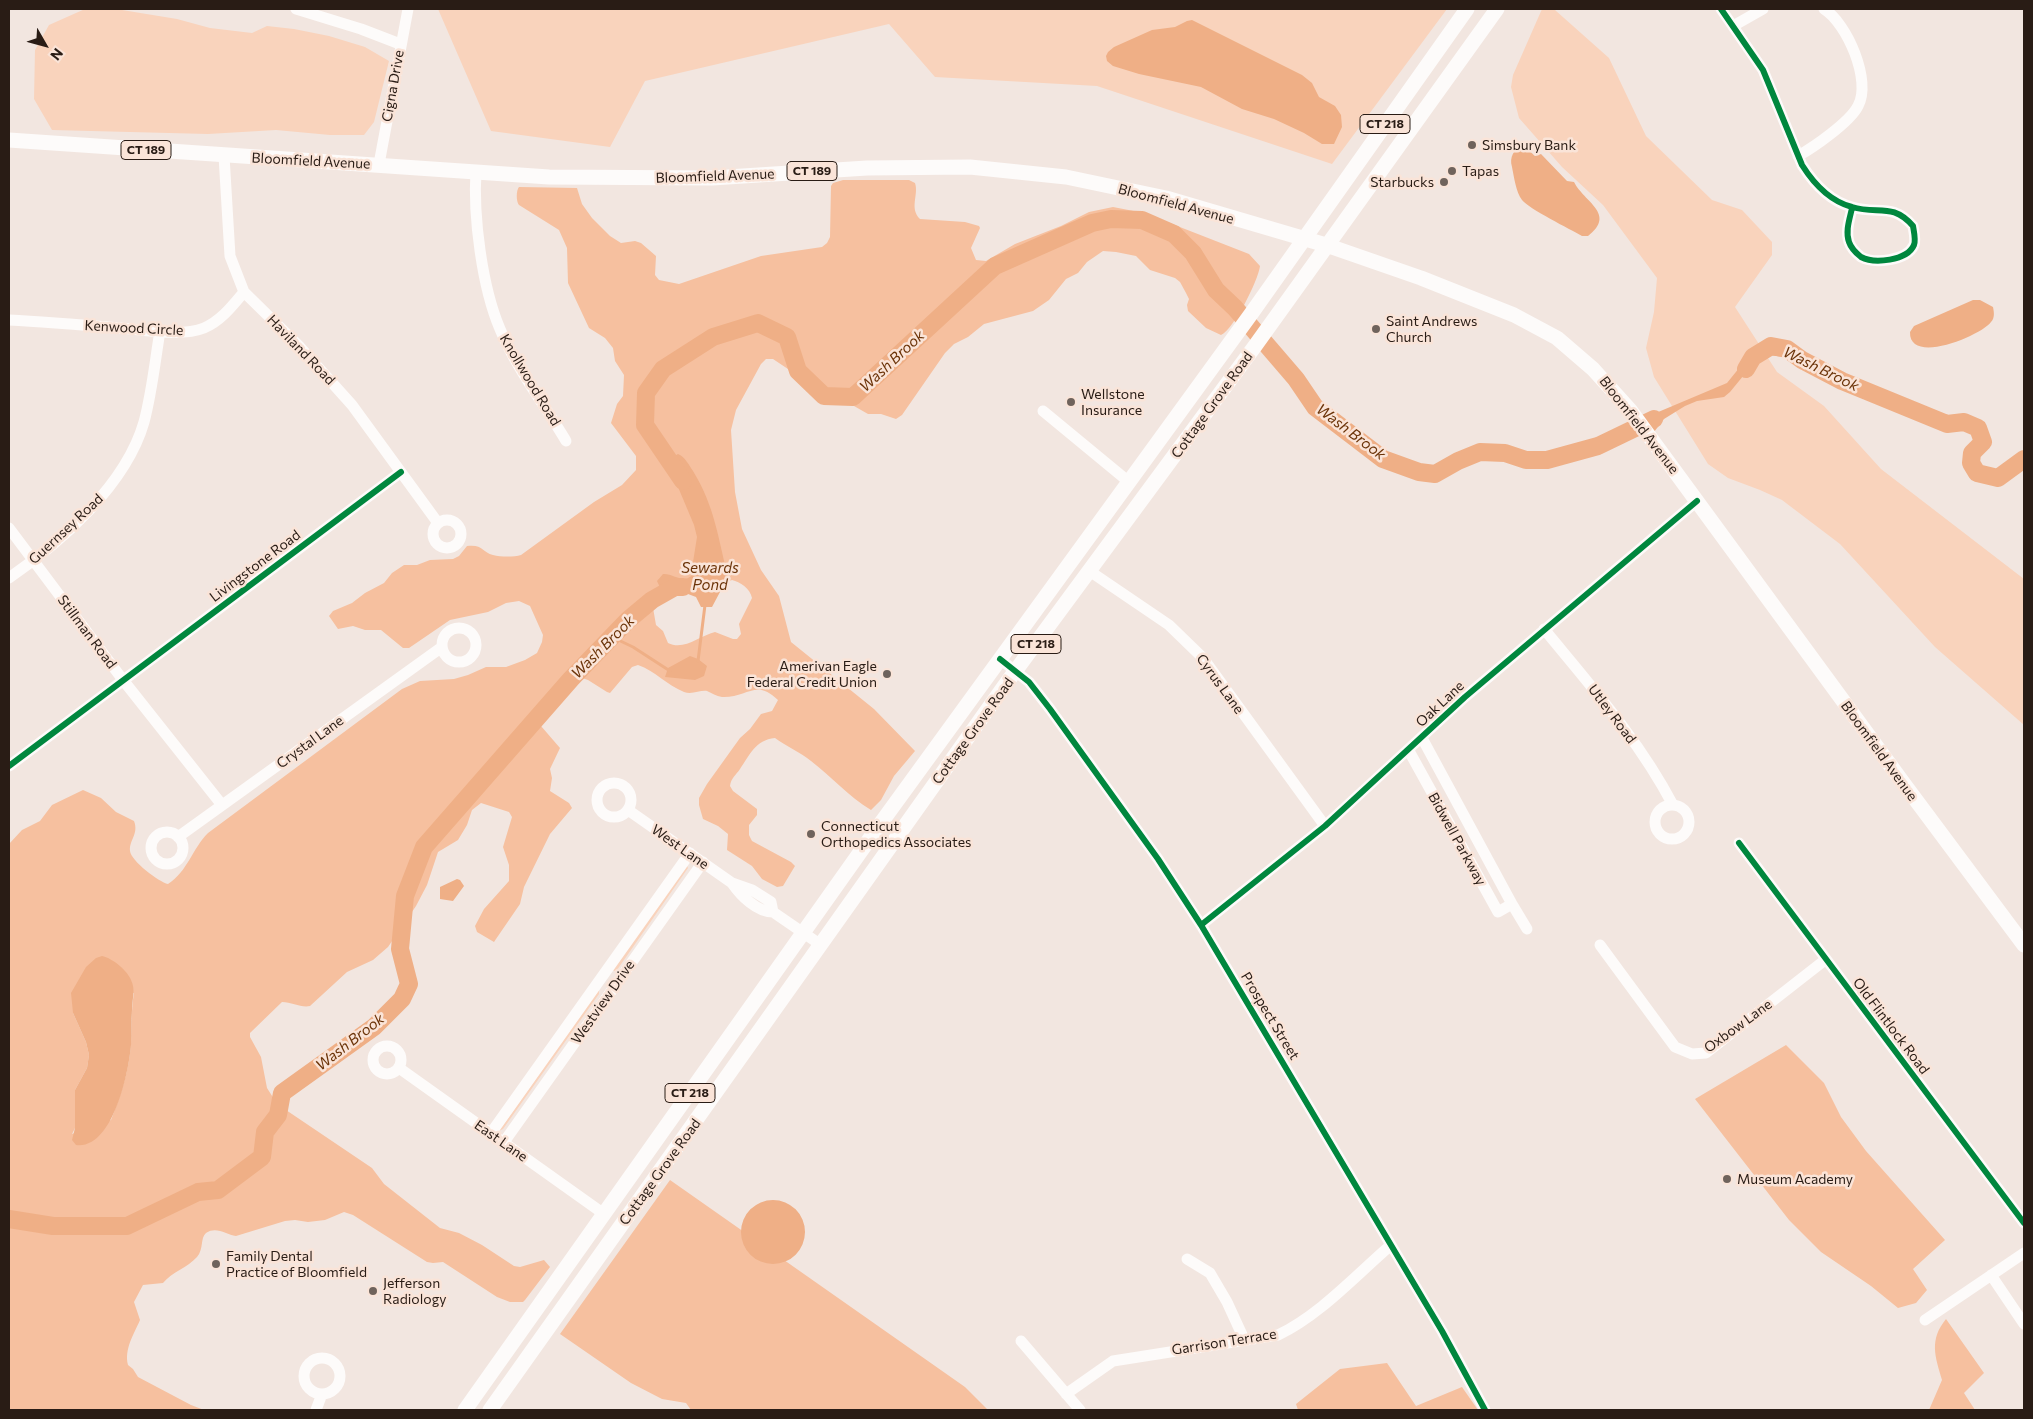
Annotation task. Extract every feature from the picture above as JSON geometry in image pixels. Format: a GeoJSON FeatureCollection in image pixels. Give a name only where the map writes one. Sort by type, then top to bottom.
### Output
{"type":"FeatureCollection","features":[{"type":"Feature","properties":{"kind":"main road","name":"Cottage Grove Road"},"geometry":{"type":"LineString","coordinates":[[465,1410],[804,933],[1000,659],[1251,314],[1467,9]]}},
{"type":"Feature","properties":{"kind":"main road","name":"Cottage Grove Road"},"geometry":{"type":"LineString","coordinates":[[490,1410],[1088,570],[1266,332],[1326,245],[1497,9]]}},
{"type":"Feature","properties":{"kind":"main road"},"geometry":{"type":"LineString","coordinates":[[1438,49],[1452,72]]}},
{"type":"Feature","properties":{"kind":"main road","name":"Bloomfield Avenue"},"geometry":{"type":"LineString","coordinates":[[9,140],[550,177],[703,178],[867,168],[970,167],[1075,179],[1166,198],[1326,245],[1455,291],[1514,315],[1557,338],[1593,369],[1630,410],[2024,945]]}},
{"type":"Feature","properties":{"kind":"main road"},"geometry":{"type":"LineString","coordinates":[[526,1324],[543,1335]]}},
{"type":"Feature","properties":{"kind":"street"},"geometry":{"type":"LineString","coordinates":[[296,9],[361,29],[400,44]]}},
{"type":"Feature","properties":{"kind":"street","name":"Cigna Drive"},"geometry":{"type":"LineString","coordinates":[[379,164],[408,9]]}},
{"type":"Feature","properties":{"kind":"street"},"geometry":{"type":"LineString","coordinates":[[1721,9],[1763,70],[1798,156],[1811,178],[1822,191],[1852,208],[1899,213],[1913,226],[1914,245],[1907,254],[1898,258],[1884,260],[1863,258],[1854,252],[1848,241],[1848,228],[1852,208]]}},
{"type":"Feature","properties":{"kind":"street"},"geometry":{"type":"LineString","coordinates":[[1733,26],[1763,9]]}},
{"type":"Feature","properties":{"kind":"street"},"geometry":{"type":"LineString","coordinates":[[1798,156],[1848,118],[1859,106],[1861,97],[1862,83],[1858,62],[1841,27],[1824,9]]}},
{"type":"Feature","properties":{"kind":"street","name":"Haviland Road"},"geometry":{"type":"LineString","coordinates":[[224,156],[230,256],[244,292],[299,346],[352,405],[438,523]]}},
{"type":"Feature","properties":{"kind":"street","name":"Knollwood Road"},"geometry":{"type":"LineString","coordinates":[[476,171],[475,191],[478,234],[493,309],[508,346],[566,441]]}},
{"type":"Feature","properties":{"kind":"street","name":"Kenwood Circle"},"geometry":{"type":"LineString","coordinates":[[9,320],[160,331],[187,331],[202,329],[218,319],[244,292]]}},
{"type":"Feature","properties":{"kind":"street","name":"Guernsey Road"},"geometry":{"type":"LineString","coordinates":[[9,578],[33,561],[103,495],[126,461],[143,423],[160,331]]}},
{"type":"Feature","properties":{"kind":"street"},"geometry":{"type":"LineString","coordinates":[[1043,411],[1129,482]]}},
{"type":"Feature","properties":{"kind":"street","name":"Livingstone Road"},"geometry":{"type":"LineString","coordinates":[[123,680],[401,472]]}},
{"type":"Feature","properties":{"kind":"street","name":"Oak Lane"},"geometry":{"type":"LineString","coordinates":[[1200,925],[1325,826],[1466,697],[1697,501]]}},
{"type":"Feature","properties":{"kind":"street","name":"Stillman Road"},"geometry":{"type":"LineString","coordinates":[[9,528],[123,680],[222,805]]}},
{"type":"Feature","properties":{"kind":"street","name":"Cyrus Lane"},"geometry":{"type":"LineString","coordinates":[[1088,570],[1170,625],[1203,658],[1325,826]]}},
{"type":"Feature","properties":{"kind":"street","name":"Utley Road"},"geometry":{"type":"LineString","coordinates":[[1544,629],[1609,707],[1662,784],[1673,805]]}},
{"type":"Feature","properties":{"kind":"street","name":"Crystal Lane"},"geometry":{"type":"LineString","coordinates":[[178,837],[442,648]]}},
{"type":"Feature","properties":{"kind":"street","name":"Prospect Street"},"geometry":{"type":"LineString","coordinates":[[1000,659],[1030,682],[1158,859],[1200,925],[1391,1245],[1442,1331],[1485,1410]]}},
{"type":"Feature","properties":{"kind":"street"},"geometry":{"type":"LineString","coordinates":[[9,766],[123,680]]}},
{"type":"Feature","properties":{"kind":"street","name":"Bidwell Parkway"},"geometry":{"type":"LineString","coordinates":[[1422,738],[1527,929]]}},
{"type":"Feature","properties":{"kind":"street","name":"Bidwell Parkway"},"geometry":{"type":"LineString","coordinates":[[1409,751],[1498,912],[1512,904]]}},
{"type":"Feature","properties":{"kind":"street","name":"West Lane"},"geometry":{"type":"LineString","coordinates":[[628,810],[732,883],[752,890],[771,902],[773,912],[821,945]]}},
{"type":"Feature","properties":{"kind":"street","name":"Old Flintlock Road"},"geometry":{"type":"LineString","coordinates":[[1740,843],[1825,960],[2024,1223]]}},
{"type":"Feature","properties":{"kind":"street","name":"Westview Drive"},"geometry":{"type":"LineString","coordinates":[[491,1133],[690,853]]}},
{"type":"Feature","properties":{"kind":"street","name":"Westview Drive"},"geometry":{"type":"LineString","coordinates":[[504,1142],[702,862]]}},
{"type":"Feature","properties":{"kind":"street","name":"Oxbow Lane"},"geometry":{"type":"LineString","coordinates":[[1600,945],[1675,1047],[1692,1054],[1706,1053],[1825,960]]}},
{"type":"Feature","properties":{"kind":"street","name":"East Lane"},"geometry":{"type":"LineString","coordinates":[[399,1068],[604,1214]]}},
{"type":"Feature","properties":{"kind":"street","name":"Garrison Terrace"},"geometry":{"type":"LineString","coordinates":[[1066,1394],[1113,1361],[1278,1335],[1296,1326],[1391,1245]]}},
{"type":"Feature","properties":{"kind":"street"},"geometry":{"type":"LineString","coordinates":[[1926,1320],[2024,1253]]}},
{"type":"Feature","properties":{"kind":"street"},"geometry":{"type":"LineString","coordinates":[[1187,1259],[1210,1273],[1227,1302],[1244,1339]]}},
{"type":"Feature","properties":{"kind":"street"},"geometry":{"type":"LineString","coordinates":[[1991,1276],[2024,1324]]}},
{"type":"Feature","properties":{"kind":"street"},"geometry":{"type":"LineString","coordinates":[[1020,1341],[1080,1410]]}},
{"type":"Feature","properties":{"kind":"street"},"geometry":{"type":"LineString","coordinates":[[316,1410],[322,1394]]}},
{"type":"Feature","properties":{"kind":"shaded area"},"geometry":{"type":"Polygon","coordinates":[[[85,9],[116,9],[177,19],[210,28],[252,33],[267,26],[294,29],[329,36],[365,47],[389,61],[374,122],[364,135],[330,135],[276,130],[208,134],[52,130],[34,99],[35,50],[49,25],[85,9]]]}},
{"type":"Feature","properties":{"kind":"shaded area"},"geometry":{"type":"Polygon","coordinates":[[[438,9],[1447,9],[1332,164],[1097,86],[935,77],[889,24],[645,81],[610,147],[491,131],[438,9]]]}},
{"type":"Feature","properties":{"kind":"shaded area"},"geometry":{"type":"Polygon","coordinates":[[[1542,9],[1555,10],[1609,58],[1646,136],[1712,200],[1742,210],[1772,242],[1772,255],[1735,307],[1777,372],[1824,406],[1881,469],[2024,579],[2024,725],[1935,647],[1840,544],[1782,500],[1728,478],[1708,464],[1654,377],[1646,348],[1654,312],[1657,278],[1603,205],[1562,167],[1519,118],[1511,87],[1513,75],[1542,9]]]}},
{"type":"Feature","properties":{"kind":"shaded area"},"geometry":{"type":"Polygon","coordinates":[[[843,180],[909,180],[915,183],[915,210],[920,219],[965,222],[979,226],[980,228],[971,248],[976,260],[986,261],[1015,244],[1061,226],[1089,212],[1113,207],[1144,213],[1249,254],[1260,266],[1245,304],[1232,324],[1221,335],[1206,328],[1188,311],[1189,299],[1180,282],[1175,278],[1150,270],[1136,256],[1103,251],[1087,262],[1078,273],[1066,279],[1049,300],[1033,311],[984,324],[968,337],[954,344],[945,353],[902,415],[896,419],[881,414],[868,414],[833,394],[813,390],[794,373],[773,359],[766,359],[761,364],[736,410],[731,430],[735,492],[742,529],[761,570],[779,596],[791,642],[874,709],[915,751],[894,776],[881,800],[871,810],[855,799],[807,758],[775,738],[768,739],[758,745],[750,754],[730,786],[733,791],[757,809],[757,815],[749,825],[749,835],[752,841],[795,866],[783,886],[777,887],[762,879],[752,866],[727,850],[728,834],[718,826],[703,819],[699,798],[740,738],[750,729],[761,714],[772,711],[778,700],[763,690],[751,691],[731,697],[722,697],[707,691],[687,693],[638,665],[632,667],[610,693],[582,678],[558,702],[541,726],[560,748],[550,769],[552,778],[550,791],[569,803],[572,808],[550,834],[524,887],[520,904],[494,942],[477,932],[475,926],[484,909],[509,881],[509,865],[503,847],[512,817],[509,812],[481,803],[472,810],[467,825],[458,840],[438,852],[427,885],[416,906],[388,947],[373,960],[347,972],[310,1006],[282,1002],[250,1033],[250,1037],[261,1057],[267,1088],[274,1099],[286,1110],[372,1168],[384,1184],[440,1228],[459,1233],[482,1245],[514,1266],[520,1267],[544,1260],[550,1267],[523,1302],[510,1302],[497,1297],[443,1262],[427,1262],[353,1215],[344,1212],[325,1220],[308,1222],[285,1221],[236,1236],[214,1230],[204,1235],[201,1251],[193,1261],[163,1283],[143,1285],[134,1302],[140,1320],[127,1353],[128,1365],[138,1377],[204,1410],[9,1410],[9,844],[22,830],[40,821],[52,805],[83,790],[101,798],[116,812],[134,821],[135,833],[130,847],[132,855],[146,870],[168,884],[180,873],[208,833],[402,689],[420,681],[454,679],[486,667],[506,667],[537,653],[543,635],[530,606],[519,601],[506,603],[488,612],[450,620],[409,648],[403,648],[381,630],[365,630],[353,626],[338,629],[329,616],[333,611],[352,603],[365,593],[384,583],[392,573],[404,565],[417,565],[430,560],[453,559],[459,556],[467,546],[479,547],[489,554],[496,556],[521,555],[594,502],[622,485],[636,470],[636,456],[611,423],[617,404],[623,396],[624,375],[615,361],[613,348],[605,338],[589,328],[568,283],[567,248],[559,230],[519,205],[517,191],[519,187],[577,188],[582,204],[592,218],[610,236],[621,243],[635,241],[641,243],[656,256],[655,275],[659,280],[679,284],[761,256],[822,247],[830,237],[831,186],[833,183],[843,180]],[[732,580],[696,595],[672,591],[652,602],[656,625],[663,631],[668,643],[674,645],[686,644],[715,632],[737,639],[741,634],[739,624],[752,598],[744,586],[732,580]],[[134,993],[73,1013],[86,1042],[89,1055],[87,1068],[75,1090],[75,1128],[72,1134],[111,1120],[121,1092],[128,1063],[134,993]]]}},
{"type":"Feature","properties":{"kind":"shaded area"},"geometry":{"type":"Polygon","coordinates":[[[686,864],[688,868],[617,970],[614,971],[612,969],[686,864]]]}},
{"type":"Feature","properties":{"kind":"shaded area"},"geometry":{"type":"Polygon","coordinates":[[[599,989],[599,994],[503,1129],[499,1131],[599,989]]]}},
{"type":"Feature","properties":{"kind":"shaded area"},"geometry":{"type":"Polygon","coordinates":[[[1786,1045],[1824,1083],[1841,1117],[1866,1151],[1945,1240],[1913,1269],[1927,1290],[1916,1303],[1898,1308],[1871,1286],[1821,1252],[1789,1220],[1695,1099],[1786,1045]]]}},
{"type":"Feature","properties":{"kind":"shaded area"},"geometry":{"type":"Polygon","coordinates":[[[670,1180],[965,1387],[988,1410],[691,1410],[686,1403],[662,1399],[631,1383],[560,1334],[670,1180]]]}},
{"type":"Feature","properties":{"kind":"shaded area"},"geometry":{"type":"Polygon","coordinates":[[[1946,1319],[1984,1373],[1964,1393],[1975,1410],[1929,1410],[1942,1380],[1937,1363],[1935,1341],[1946,1319]]]}},
{"type":"Feature","properties":{"kind":"shaded area"},"geometry":{"type":"Polygon","coordinates":[[[1387,1363],[1416,1406],[1462,1387],[1478,1410],[1298,1410],[1296,1404],[1340,1369],[1387,1363]]]}},
{"type":"Feature","properties":{"kind":"water"},"geometry":{"type":"Polygon","coordinates":[[[1192,20],[1302,75],[1312,83],[1319,97],[1335,106],[1341,115],[1342,127],[1334,144],[1322,144],[1274,119],[1242,109],[1201,87],[1139,74],[1113,66],[1107,61],[1106,56],[1108,52],[1114,47],[1152,30],[1175,27],[1192,20]]]}},
{"type":"Feature","properties":{"kind":"water"},"geometry":{"type":"Polygon","coordinates":[[[1523,145],[1535,156],[1541,154],[1567,181],[1574,182],[1596,208],[1599,221],[1596,228],[1588,236],[1582,236],[1550,219],[1522,200],[1518,193],[1511,160],[1515,151],[1523,145]]]}},
{"type":"Feature","properties":{"kind":"water"},"geometry":{"type":"Polygon","coordinates":[[[1973,300],[1980,300],[1993,307],[1993,319],[1985,328],[1947,345],[1921,347],[1913,342],[1910,332],[1914,326],[1973,300]]]}},
{"type":"Feature","properties":{"kind":"water"},"geometry":{"type":"Polygon","coordinates":[[[1784,346],[1811,357],[1807,365],[1793,358],[1768,355],[1757,359],[1724,397],[1697,401],[1685,406],[1664,419],[1654,432],[1644,418],[1727,383],[1753,353],[1784,346]]]}},
{"type":"Feature","properties":{"kind":"water","name":"Sewards Pond"},"geometry":{"type":"Polygon","coordinates":[[[678,454],[690,466],[706,497],[715,523],[728,577],[712,607],[701,607],[696,597],[688,594],[665,598],[657,581],[663,574],[683,579],[690,577],[694,573],[693,562],[697,537],[694,525],[678,487],[668,470],[671,458],[678,454]]]}},
{"type":"Feature","properties":{"kind":"water"},"geometry":{"type":"Polygon","coordinates":[[[690,656],[707,666],[704,676],[695,680],[665,677],[668,668],[690,656]]]}},
{"type":"Feature","properties":{"kind":"water"},"geometry":{"type":"Polygon","coordinates":[[[457,879],[464,886],[453,901],[440,899],[440,887],[457,879]]]}},
{"type":"Feature","properties":{"kind":"water"},"geometry":{"type":"Polygon","coordinates":[[[102,956],[115,962],[123,969],[129,976],[133,987],[130,1057],[117,1107],[109,1122],[100,1135],[89,1143],[76,1145],[72,1140],[75,1128],[75,1090],[87,1068],[89,1055],[86,1042],[73,1013],[71,993],[86,967],[96,958],[102,956]]]}},
{"type":"Feature","properties":{"kind":"water"},"geometry":{"type":"Polygon","coordinates":[[[773,1200],[791,1206],[799,1214],[805,1232],[799,1250],[791,1258],[773,1264],[755,1258],[747,1250],[741,1232],[747,1214],[755,1206],[773,1200]]]}},
{"type":"Feature","properties":{"kind":"waterway","name":"Wash Brook"},"geometry":{"type":"LineString","coordinates":[[683,481],[645,425],[646,393],[663,369],[713,337],[758,323],[787,337],[798,371],[824,396],[853,397],[995,266],[1092,223],[1111,219],[1142,220],[1174,234],[1193,253],[1216,290],[1235,308],[1296,379],[1315,407],[1383,459],[1419,472],[1435,474],[1458,461],[1480,452],[1505,453],[1526,460],[1547,460],[1598,446],[1654,419]]}},
{"type":"Feature","properties":{"kind":"waterway","name":"Wash Brook"},"geometry":{"type":"LineString","coordinates":[[1746,369],[1753,357],[1771,346],[1787,349],[1802,360],[1842,381],[1947,424],[1964,422],[1978,428],[1983,442],[1972,453],[1971,463],[1977,473],[1998,478],[2024,459]]}},
{"type":"Feature","properties":{"kind":"waterway","name":"Wash Brook"},"geometry":{"type":"LineString","coordinates":[[9,1219],[53,1226],[127,1226],[198,1192],[218,1190],[262,1157],[265,1132],[278,1115],[282,1093],[374,1027],[402,999],[409,984],[400,949],[405,896],[424,847],[571,679],[628,620],[652,600],[675,587],[683,587]]}},
{"type":"Feature","properties":{"kind":"waterway"},"geometry":{"type":"LineString","coordinates":[[698,661],[705,605]]}},
{"type":"Feature","properties":{"kind":"waterway"},"geometry":{"type":"LineString","coordinates":[[612,637],[633,647],[670,671]]}},
{"type":"Feature","properties":{"kind":"cycle path"},"geometry":{"type":"LineString","coordinates":[[1721,9],[1763,70],[1802,165],[1812,179],[1836,201],[1861,209],[1884,210],[1898,214],[1913,226],[1914,245],[1905,255],[1890,260],[1874,260],[1861,257],[1852,248],[1848,238],[1848,225],[1852,208]]}},
{"type":"Feature","properties":{"kind":"cycle path"},"geometry":{"type":"LineString","coordinates":[[9,766],[401,472]]}},
{"type":"Feature","properties":{"kind":"cycle path"},"geometry":{"type":"LineString","coordinates":[[1201,925],[1325,826],[1465,697],[1697,501]]}},
{"type":"Feature","properties":{"kind":"cycle path"},"geometry":{"type":"LineString","coordinates":[[1000,659],[1029,682],[1050,709],[1158,859],[1201,925],[1442,1331],[1485,1410]]}},
{"type":"Feature","properties":{"kind":"cycle path"},"geometry":{"type":"LineString","coordinates":[[1739,843],[2024,1223]]}},
{"type":"Feature","properties":{"kind":"place","name":"Simsbury Bank"},"geometry":{"type":"Point","coordinates":[1472,145]}},
{"type":"Feature","properties":{"kind":"place","name":"Tapas"},"geometry":{"type":"Point","coordinates":[1452,171]}},
{"type":"Feature","properties":{"kind":"place","name":"Starbucks"},"geometry":{"type":"Point","coordinates":[1444,182]}},
{"type":"Feature","properties":{"kind":"place","name":"Saint Andrews Church"},"geometry":{"type":"Point","coordinates":[1376,329]}},
{"type":"Feature","properties":{"kind":"place","name":"Wellstone Insurance"},"geometry":{"type":"Point","coordinates":[1071,402]}},
{"type":"Feature","properties":{"kind":"place","name":"Amerivan Eagle Federal Credit Union"},"geometry":{"type":"Point","coordinates":[887,674]}},
{"type":"Feature","properties":{"kind":"place","name":"Connecticut Orthopedics Associates"},"geometry":{"type":"Point","coordinates":[811,834]}},
{"type":"Feature","properties":{"kind":"place","name":"Museum Academy"},"geometry":{"type":"Point","coordinates":[1727,1179]}},
{"type":"Feature","properties":{"kind":"place","name":"Family Dental Practice of Bloomfield"},"geometry":{"type":"Point","coordinates":[216,1264]}},
{"type":"Feature","properties":{"kind":"place","name":"Jefferson Radiology"},"geometry":{"type":"Point","coordinates":[373,1291]}}]}
